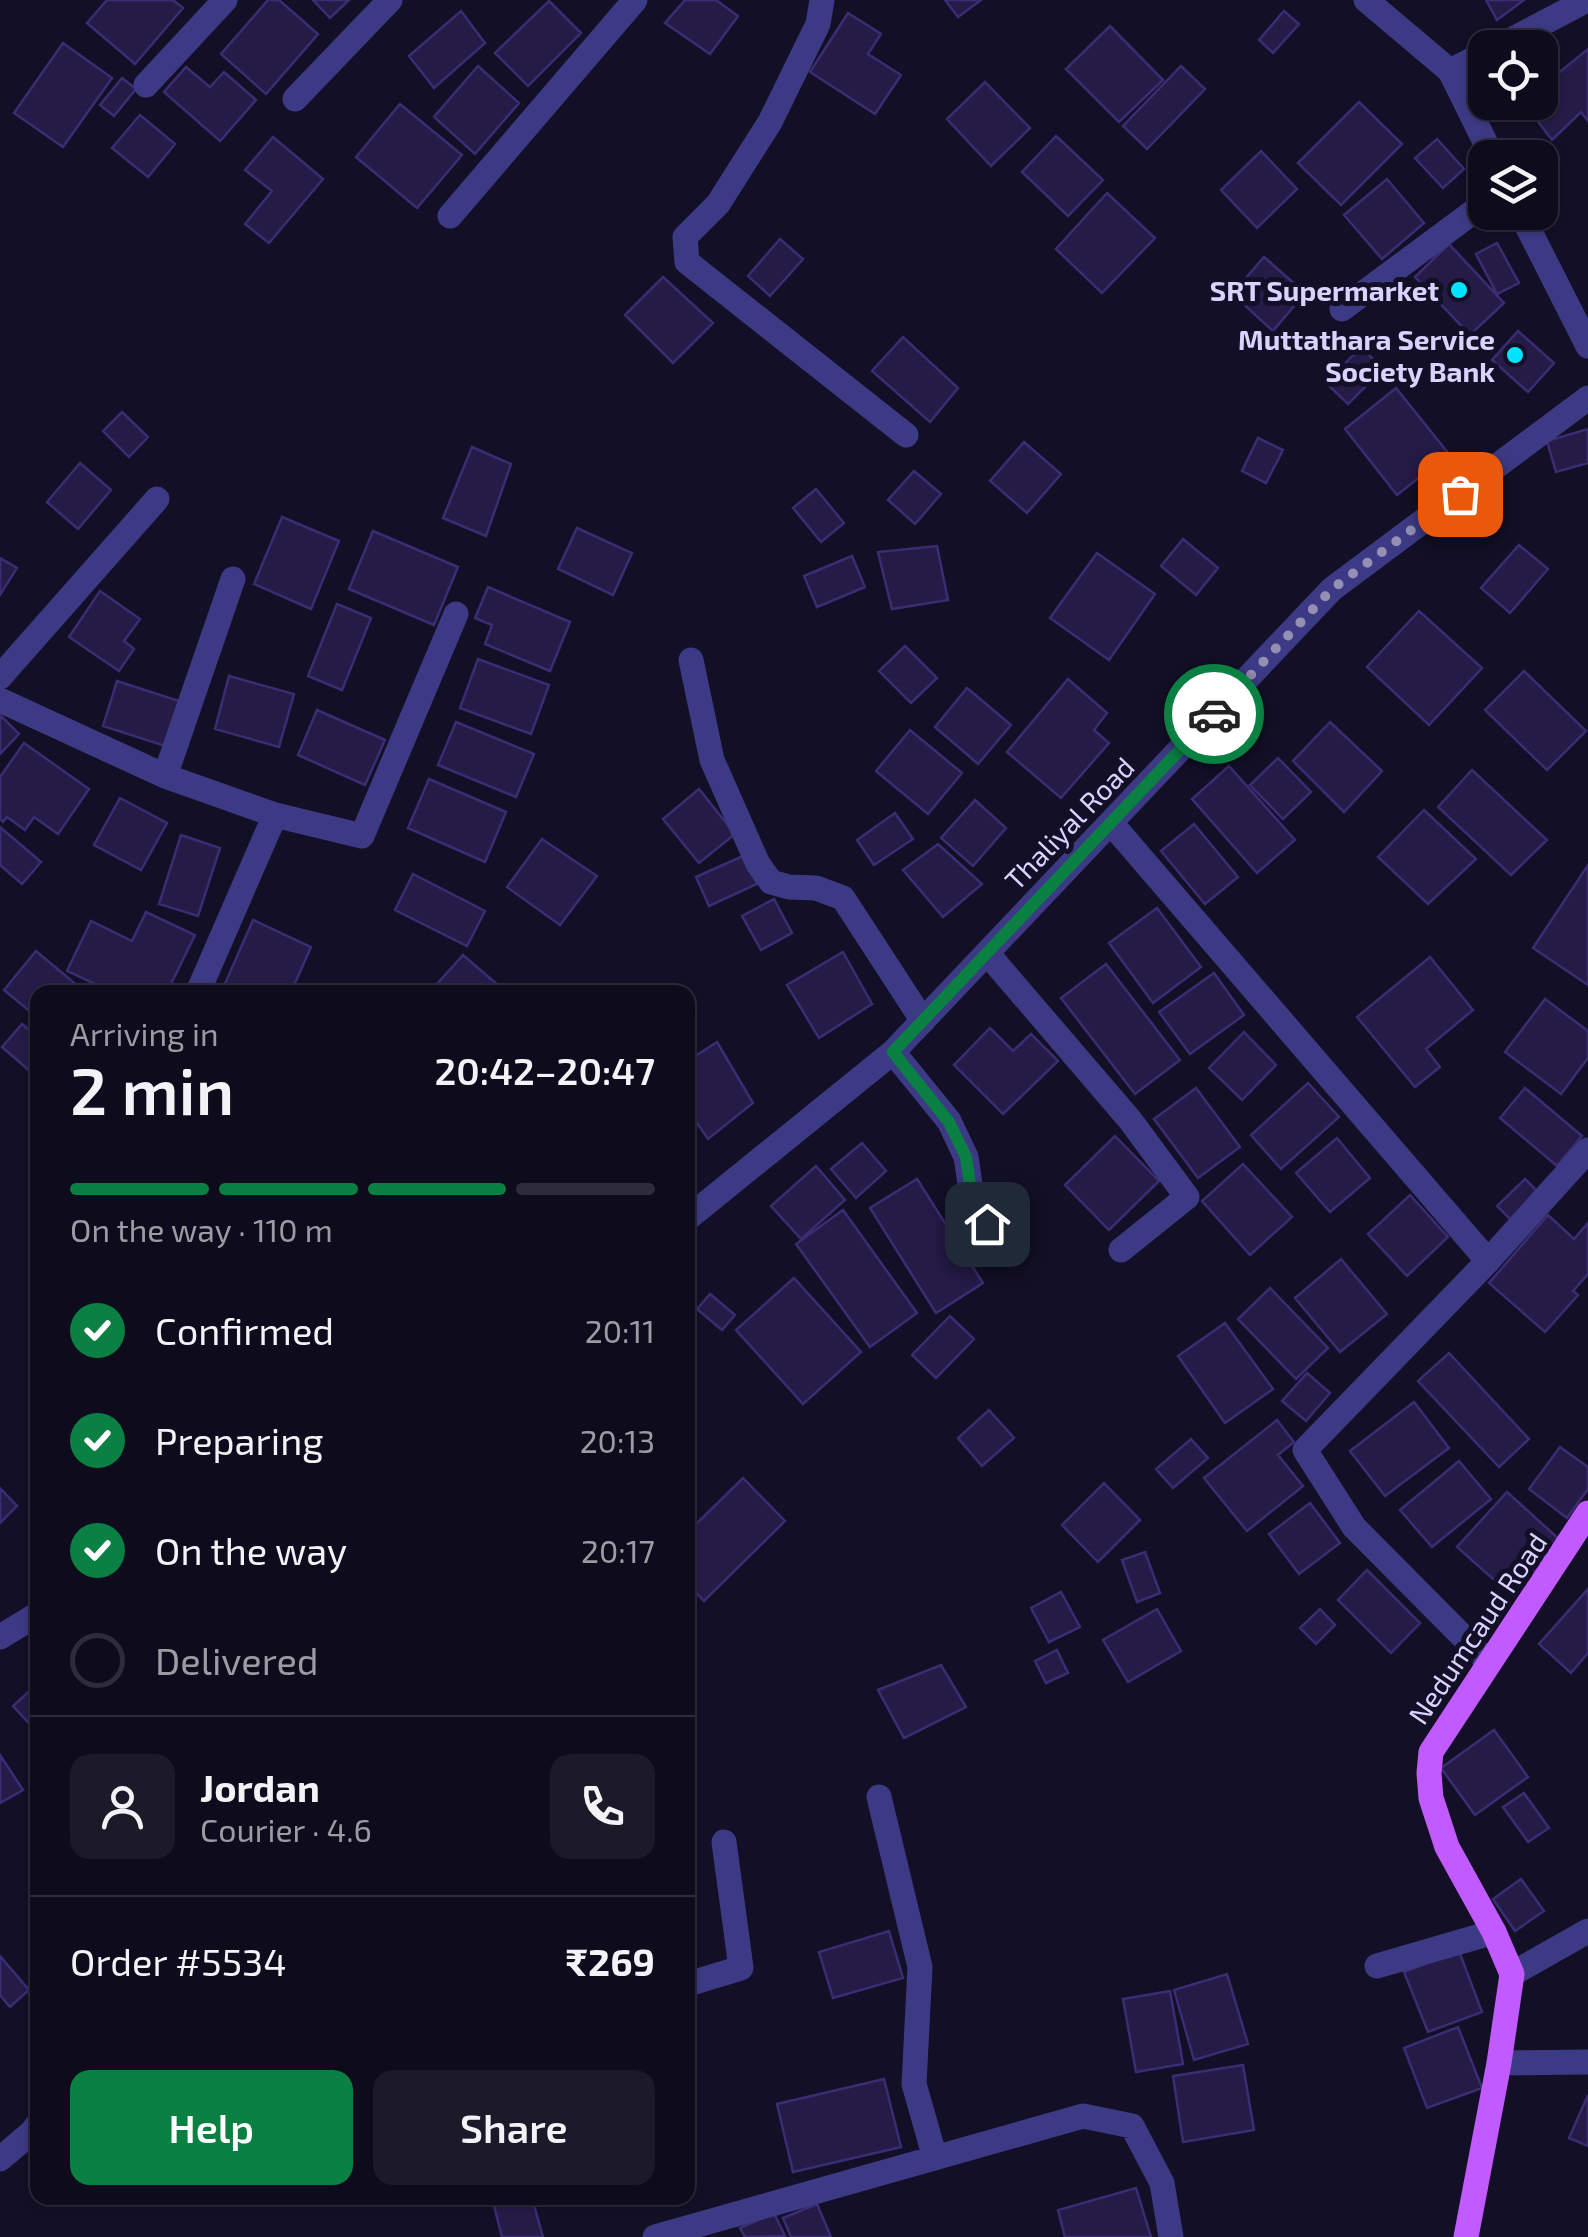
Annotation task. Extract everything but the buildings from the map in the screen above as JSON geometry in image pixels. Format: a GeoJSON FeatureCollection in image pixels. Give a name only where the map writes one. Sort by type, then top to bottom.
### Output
{"type":"FeatureCollection","features":[{"type":"Feature","properties":{"kind":"main road","name":"Nedumcaud Road"},"geometry":{"type":"LineString","coordinates":[[1512,1974],[1494,1932],[1447,1847],[1431,1798],[1430,1752],[1588,1513]]}},
{"type":"Feature","properties":{"kind":"main road"},"geometry":{"type":"LineString","coordinates":[[1466,2237],[1512,1974]]}},
{"type":"Feature","properties":{"kind":"street"},"geometry":{"type":"LineString","coordinates":[[146,85],[225,0]]}},
{"type":"Feature","properties":{"kind":"street"},"geometry":{"type":"LineString","coordinates":[[296,99],[390,0]]}},
{"type":"Feature","properties":{"kind":"street"},"geometry":{"type":"LineString","coordinates":[[450,216],[636,0]]}},
{"type":"Feature","properties":{"kind":"street"},"geometry":{"type":"LineString","coordinates":[[822,0],[818,24],[770,122],[718,204],[685,236],[688,262],[906,435]]}},
{"type":"Feature","properties":{"kind":"street"},"geometry":{"type":"LineString","coordinates":[[1366,0],[1450,71],[1483,140]]}},
{"type":"Feature","properties":{"kind":"street"},"geometry":{"type":"LineString","coordinates":[[1530,30],[1587,0]]}},
{"type":"Feature","properties":{"kind":"street"},"geometry":{"type":"LineString","coordinates":[[1450,71],[1468,62]]}},
{"type":"Feature","properties":{"kind":"street"},"geometry":{"type":"LineString","coordinates":[[1342,309],[1468,216]]}},
{"type":"Feature","properties":{"kind":"street"},"geometry":{"type":"LineString","coordinates":[[1529,230],[1588,346]]}},
{"type":"Feature","properties":{"kind":"street","name":"Thaliyal Road"},"geometry":{"type":"LineString","coordinates":[[695,1212],[893,1052],[1332,589],[1588,398]]}},
{"type":"Feature","properties":{"kind":"street"},"geometry":{"type":"LineString","coordinates":[[0,677],[157,499]]}},
{"type":"Feature","properties":{"kind":"street"},"geometry":{"type":"LineString","coordinates":[[164,776],[232,579]]}},
{"type":"Feature","properties":{"kind":"street"},"geometry":{"type":"LineString","coordinates":[[0,700],[164,776],[275,815],[362,836],[456,614]]}},
{"type":"Feature","properties":{"kind":"street"},"geometry":{"type":"LineString","coordinates":[[691,660],[712,760],[758,864],[771,882],[816,888],[842,898],[923,1021]]}},
{"type":"Feature","properties":{"kind":"street"},"geometry":{"type":"LineString","coordinates":[[201,985],[275,815]]}},
{"type":"Feature","properties":{"kind":"street"},"geometry":{"type":"LineString","coordinates":[[1111,822],[1488,1261]]}},
{"type":"Feature","properties":{"kind":"street"},"geometry":{"type":"LineString","coordinates":[[987,953],[1130,1120],[1187,1198],[1122,1250]]}},
{"type":"Feature","properties":{"kind":"street"},"geometry":{"type":"LineString","coordinates":[[893,1052],[949,1122],[966,1157],[973,1204],[1000,1244]]}},
{"type":"Feature","properties":{"kind":"street"},"geometry":{"type":"LineString","coordinates":[[1488,1662],[1354,1527],[1304,1450],[1488,1261],[1588,1150]]}},
{"type":"Feature","properties":{"kind":"street"},"geometry":{"type":"LineString","coordinates":[[0,1637],[30,1619]]}},
{"type":"Feature","properties":{"kind":"street"},"geometry":{"type":"LineString","coordinates":[[879,1797],[920,1967],[914,2084],[935,2158]]}},
{"type":"Feature","properties":{"kind":"street"},"geometry":{"type":"LineString","coordinates":[[695,1982],[742,1968],[724,1842]]}},
{"type":"Feature","properties":{"kind":"street"},"geometry":{"type":"LineString","coordinates":[[1512,1974],[1588,1931]]}},
{"type":"Feature","properties":{"kind":"street"},"geometry":{"type":"LineString","coordinates":[[1377,1966],[1494,1932]]}},
{"type":"Feature","properties":{"kind":"street"},"geometry":{"type":"LineString","coordinates":[[1499,2063],[1588,2062]]}},
{"type":"Feature","properties":{"kind":"street"},"geometry":{"type":"LineString","coordinates":[[655,2237],[1082,2116],[1132,2126],[1162,2182],[1171,2237]]}},
{"type":"Feature","properties":{"kind":"street"},"geometry":{"type":"LineString","coordinates":[[0,2160],[30,2134]]}},
{"type":"Feature","properties":{"kind":"way so far"},"geometry":{"type":"LineString","coordinates":[[1214,714],[1332,589],[1460,494]]}},
{"type":"Feature","properties":{"kind":"place","name":"SRT Supermarket"},"geometry":{"type":"Point","coordinates":[1459,290]}},
{"type":"Feature","properties":{"kind":"place","name":"Muttathara Service Society Bank"},"geometry":{"type":"Point","coordinates":[1515,355]}},
{"type":"Feature","properties":{"kind":"route"},"geometry":{"type":"LineString","coordinates":[[987,1224],[973,1204],[966,1157],[949,1122],[893,1052],[1214,714]]}}]}
